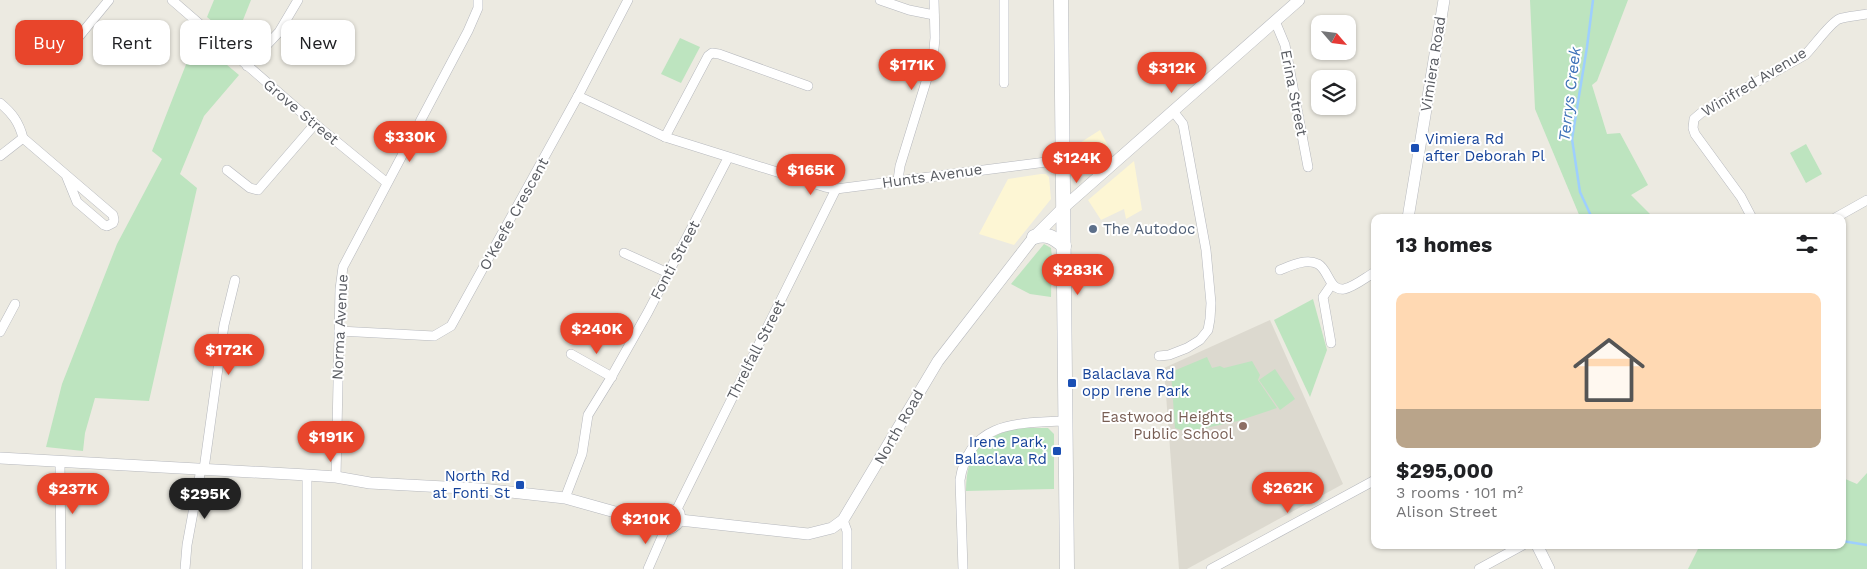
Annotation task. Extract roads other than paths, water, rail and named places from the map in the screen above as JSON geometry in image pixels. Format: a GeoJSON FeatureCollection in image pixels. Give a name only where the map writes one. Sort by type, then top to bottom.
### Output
{"type":"FeatureCollection","features":[{"type":"Feature","properties":{"kind":"main road"},"geometry":{"type":"LineString","coordinates":[[1061,0],[1067,569]]}},
{"type":"Feature","properties":{"kind":"main road"},"geometry":{"type":"LineString","coordinates":[[1034,237],[1050,236],[1064,246]]}},
{"type":"Feature","properties":{"kind":"street"},"geometry":{"type":"LineString","coordinates":[[83,32],[109,0]]}},
{"type":"Feature","properties":{"kind":"street","name":"Grove Street"},"geometry":{"type":"LineString","coordinates":[[172,0],[315,124],[386,182]]}},
{"type":"Feature","properties":{"kind":"street"},"geometry":{"type":"LineString","coordinates":[[247,66],[279,32],[298,0]]}},
{"type":"Feature","properties":{"kind":"street","name":"Norma Avenue"},"geometry":{"type":"LineString","coordinates":[[336,477],[340,289],[343,266],[468,31],[478,8],[478,0]]}},
{"type":"Feature","properties":{"kind":"street","name":"O'Keefe Crescent"},"geometry":{"type":"LineString","coordinates":[[339,331],[434,336],[451,326],[578,96],[628,0]]}},
{"type":"Feature","properties":{"kind":"street"},"geometry":{"type":"LineString","coordinates":[[880,0],[909,10],[934,15]]}},
{"type":"Feature","properties":{"kind":"street"},"geometry":{"type":"LineString","coordinates":[[898,180],[900,166],[933,60],[935,38],[934,0]]}},
{"type":"Feature","properties":{"kind":"street"},"geometry":{"type":"LineString","coordinates":[[1004,0],[1004,83]]}},
{"type":"Feature","properties":{"kind":"street","name":"North Road"},"geometry":{"type":"LineString","coordinates":[[843,520],[938,361],[1034,237],[1063,208],[1299,0]]}},
{"type":"Feature","properties":{"kind":"street","name":"Vimiera Road"},"geometry":{"type":"LineString","coordinates":[[1409,214],[1444,0]]}},
{"type":"Feature","properties":{"kind":"street","name":"Winifred Avenue"},"geometry":{"type":"LineString","coordinates":[[1750,214],[1741,197],[1695,134],[1694,119],[1700,113],[1805,55],[1829,27],[1838,20],[1867,14]]}},
{"type":"Feature","properties":{"kind":"street","name":"Erina Street"},"geometry":{"type":"LineString","coordinates":[[1275,21],[1285,45],[1308,167]]}},
{"type":"Feature","properties":{"kind":"street"},"geometry":{"type":"LineString","coordinates":[[665,137],[708,56],[712,53],[808,86]]}},
{"type":"Feature","properties":{"kind":"street","name":"Hunts Avenue"},"geometry":{"type":"LineString","coordinates":[[578,96],[665,137],[728,158],[836,189],[1062,160]]}},
{"type":"Feature","properties":{"kind":"street"},"geometry":{"type":"LineString","coordinates":[[0,103],[17,120],[23,138],[113,215],[113,223],[110,225],[104,224],[76,202],[66,175]]}},
{"type":"Feature","properties":{"kind":"street"},"geometry":{"type":"LineString","coordinates":[[1159,356],[1169,355],[1187,348],[1200,340],[1208,330],[1210,320],[1206,250],[1184,124],[1173,111]]}},
{"type":"Feature","properties":{"kind":"street"},"geometry":{"type":"LineString","coordinates":[[227,170],[250,188],[258,190],[315,124]]}},
{"type":"Feature","properties":{"kind":"street"},"geometry":{"type":"LineString","coordinates":[[0,156],[23,138]]}},
{"type":"Feature","properties":{"kind":"street","name":"Fonti Street"},"geometry":{"type":"LineString","coordinates":[[565,498],[582,454],[588,414],[612,377],[728,158]]}},
{"type":"Feature","properties":{"kind":"street","name":"Threlfall Street"},"geometry":{"type":"LineString","coordinates":[[678,516],[681,498],[836,189]]}},
{"type":"Feature","properties":{"kind":"street"},"geometry":{"type":"LineString","coordinates":[[1842,214],[1867,200]]}},
{"type":"Feature","properties":{"kind":"street"},"geometry":{"type":"LineString","coordinates":[[624,253],[668,273]]}},
{"type":"Feature","properties":{"kind":"street"},"geometry":{"type":"LineString","coordinates":[[1280,270],[1295,264],[1311,262],[1318,264],[1325,271],[1332,284],[1338,289],[1346,289],[1371,274]]}},
{"type":"Feature","properties":{"kind":"street"},"geometry":{"type":"LineString","coordinates":[[185,569],[186,545],[203,469],[224,325],[235,280]]}},
{"type":"Feature","properties":{"kind":"street"},"geometry":{"type":"LineString","coordinates":[[1331,343],[1323,297],[1332,284]]}},
{"type":"Feature","properties":{"kind":"street"},"geometry":{"type":"LineString","coordinates":[[0,332],[15,304]]}},
{"type":"Feature","properties":{"kind":"street"},"geometry":{"type":"LineString","coordinates":[[570,354],[612,377]]}},
{"type":"Feature","properties":{"kind":"street"},"geometry":{"type":"LineString","coordinates":[[963,569],[960,480],[962,466],[969,454],[984,436],[1000,427],[1022,423],[1065,421]]}},
{"type":"Feature","properties":{"kind":"street"},"geometry":{"type":"LineString","coordinates":[[0,458],[307,474],[370,483],[482,489],[565,498],[615,512],[658,518],[668,511],[678,516],[808,534],[832,528],[843,520],[847,531],[847,569]]}},
{"type":"Feature","properties":{"kind":"street"},"geometry":{"type":"LineString","coordinates":[[60,462],[61,569]]}},
{"type":"Feature","properties":{"kind":"street"},"geometry":{"type":"LineString","coordinates":[[307,474],[307,569]]}},
{"type":"Feature","properties":{"kind":"street"},"geometry":{"type":"LineString","coordinates":[[1211,569],[1371,482]]}},
{"type":"Feature","properties":{"kind":"street"},"geometry":{"type":"LineString","coordinates":[[648,569],[665,530],[677,525],[678,516]]}},
{"type":"Feature","properties":{"kind":"street"},"geometry":{"type":"LineString","coordinates":[[658,518],[660,526],[665,530]]}},
{"type":"Feature","properties":{"kind":"street"},"geometry":{"type":"LineString","coordinates":[[1479,569],[1516,549]]}},
{"type":"Feature","properties":{"kind":"street"},"geometry":{"type":"LineString","coordinates":[[1539,549],[1548,569]]}},
{"type":"Feature","properties":{"kind":"waterway","name":"Terrys Creek"},"geometry":{"type":"LineString","coordinates":[[1590,214],[1580,192],[1572,139],[1593,0]]}},
{"type":"Feature","properties":{"kind":"waterway","name":"Terrys Creek"},"geometry":{"type":"LineString","coordinates":[[1846,542],[1867,545]]}},
{"type":"Feature","properties":{"kind":"place","name":"Vimiera Rd after Deborah Pl"},"geometry":{"type":"Point","coordinates":[1415,148]}},
{"type":"Feature","properties":{"kind":"place","name":"The Autodoc"},"geometry":{"type":"Point","coordinates":[1093,229]}},
{"type":"Feature","properties":{"kind":"place","name":"Balaclava Rd opp Irene Park"},"geometry":{"type":"Point","coordinates":[1072,383]}},
{"type":"Feature","properties":{"kind":"place","name":"Eastwood Heights Public School"},"geometry":{"type":"Point","coordinates":[1243,426]}},
{"type":"Feature","properties":{"kind":"place","name":"Irene Park, Balaclava Rd"},"geometry":{"type":"Point","coordinates":[1057,451]}},
{"type":"Feature","properties":{"kind":"place","name":"North Rd at Fonti St"},"geometry":{"type":"Point","coordinates":[520,485]}}]}
